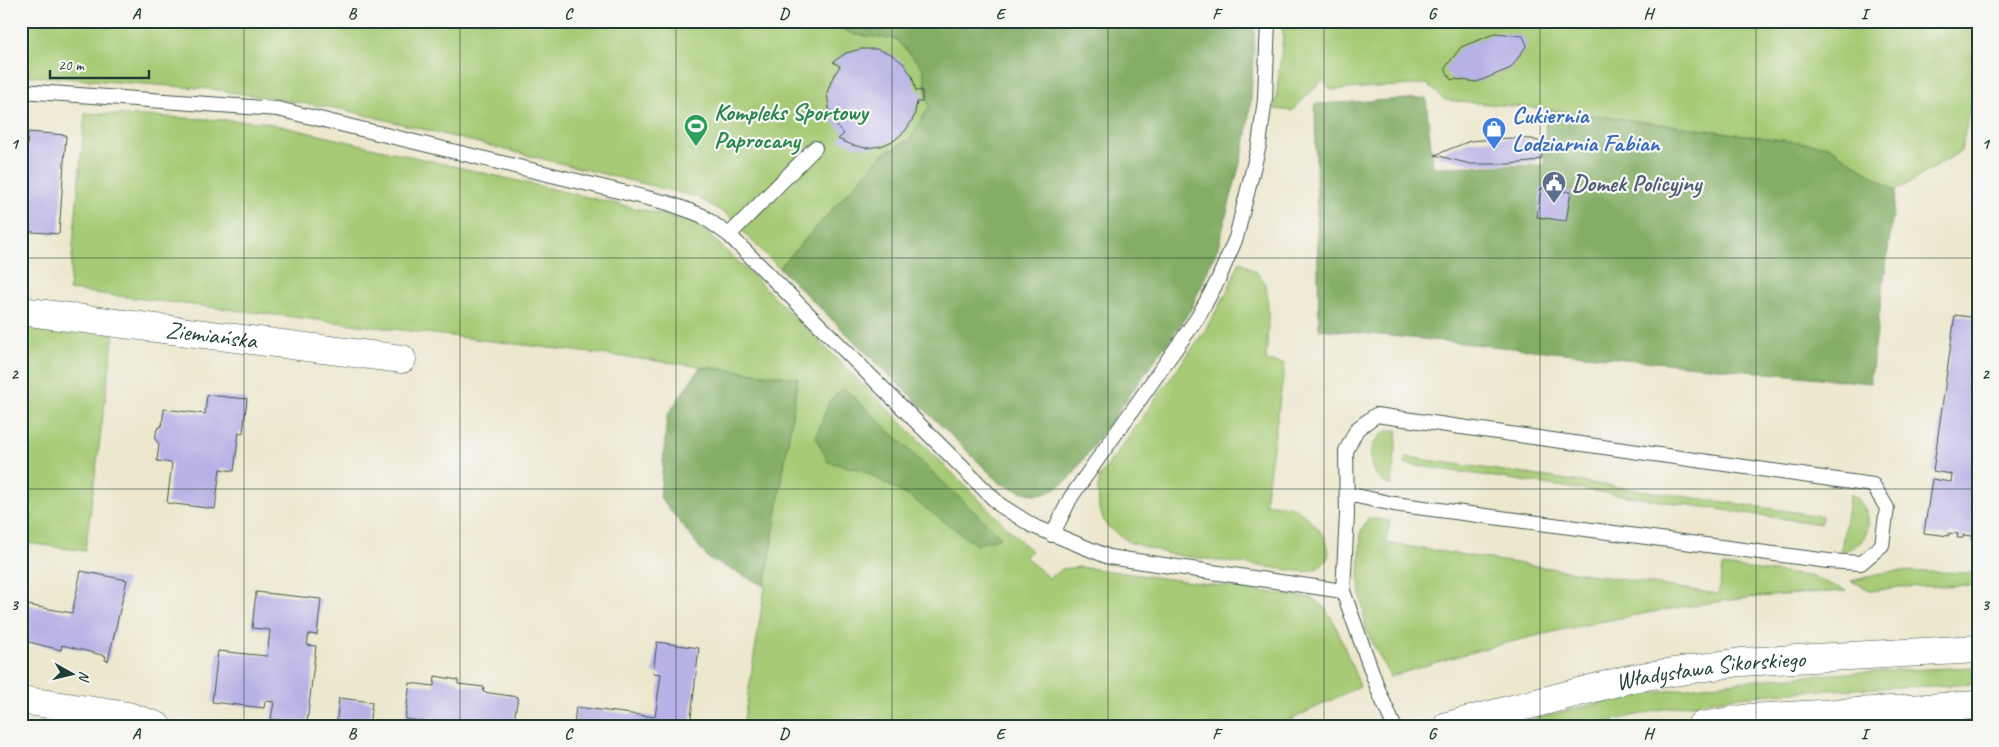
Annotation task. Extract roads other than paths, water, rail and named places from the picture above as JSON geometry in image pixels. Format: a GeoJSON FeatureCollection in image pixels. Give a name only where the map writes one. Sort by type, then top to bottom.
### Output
{"type":"FeatureCollection","features":[{"type":"Feature","properties":{"kind":"street","name":"Ziemiańska"},"geometry":{"type":"LineString","coordinates":[[21,312],[402,359]]}},
{"type":"Feature","properties":{"kind":"street","name":"Władysława Sikorskiego"},"geometry":{"type":"LineString","coordinates":[[1448,726],[1634,678],[1741,662],[1978,649]]}},
{"type":"Feature","properties":{"kind":"street"},"geometry":{"type":"LineString","coordinates":[[21,700],[128,716],[157,726]]}},
{"type":"Feature","properties":{"kind":"street"},"geometry":{"type":"LineString","coordinates":[[1701,726],[1749,718],[1978,705]]}},
{"type":"Feature","properties":{"kind":"lane"},"geometry":{"type":"LineString","coordinates":[[1052,535],[1071,498],[1198,317],[1218,280],[1236,238],[1259,145],[1265,99],[1268,21]]}},
{"type":"Feature","properties":{"kind":"lane"},"geometry":{"type":"LineString","coordinates":[[21,91],[278,109],[668,203],[701,215],[729,235],[1000,504],[1033,526],[1109,556],[1343,591]]}},
{"type":"Feature","properties":{"kind":"lane"},"geometry":{"type":"LineString","coordinates":[[729,235],[815,148]]}},
{"type":"Feature","properties":{"kind":"lane"},"geometry":{"type":"LineString","coordinates":[[1346,494],[1394,504],[1828,561],[1862,563],[1882,545],[1887,508],[1872,484],[1376,415],[1357,429],[1346,451],[1343,591],[1379,692],[1394,726]]}},
{"type":"Feature","properties":{"kind":"place","name":"Kompleks Sportowy Paprocany"},"geometry":{"type":"Point","coordinates":[696,147]}},
{"type":"Feature","properties":{"kind":"place","name":"Cukiernia Lodziarnia Fabian"},"geometry":{"type":"Point","coordinates":[1494,150]}},
{"type":"Feature","properties":{"kind":"place","name":"Domek Policyjny"},"geometry":{"type":"Point","coordinates":[1554,204]}}]}
